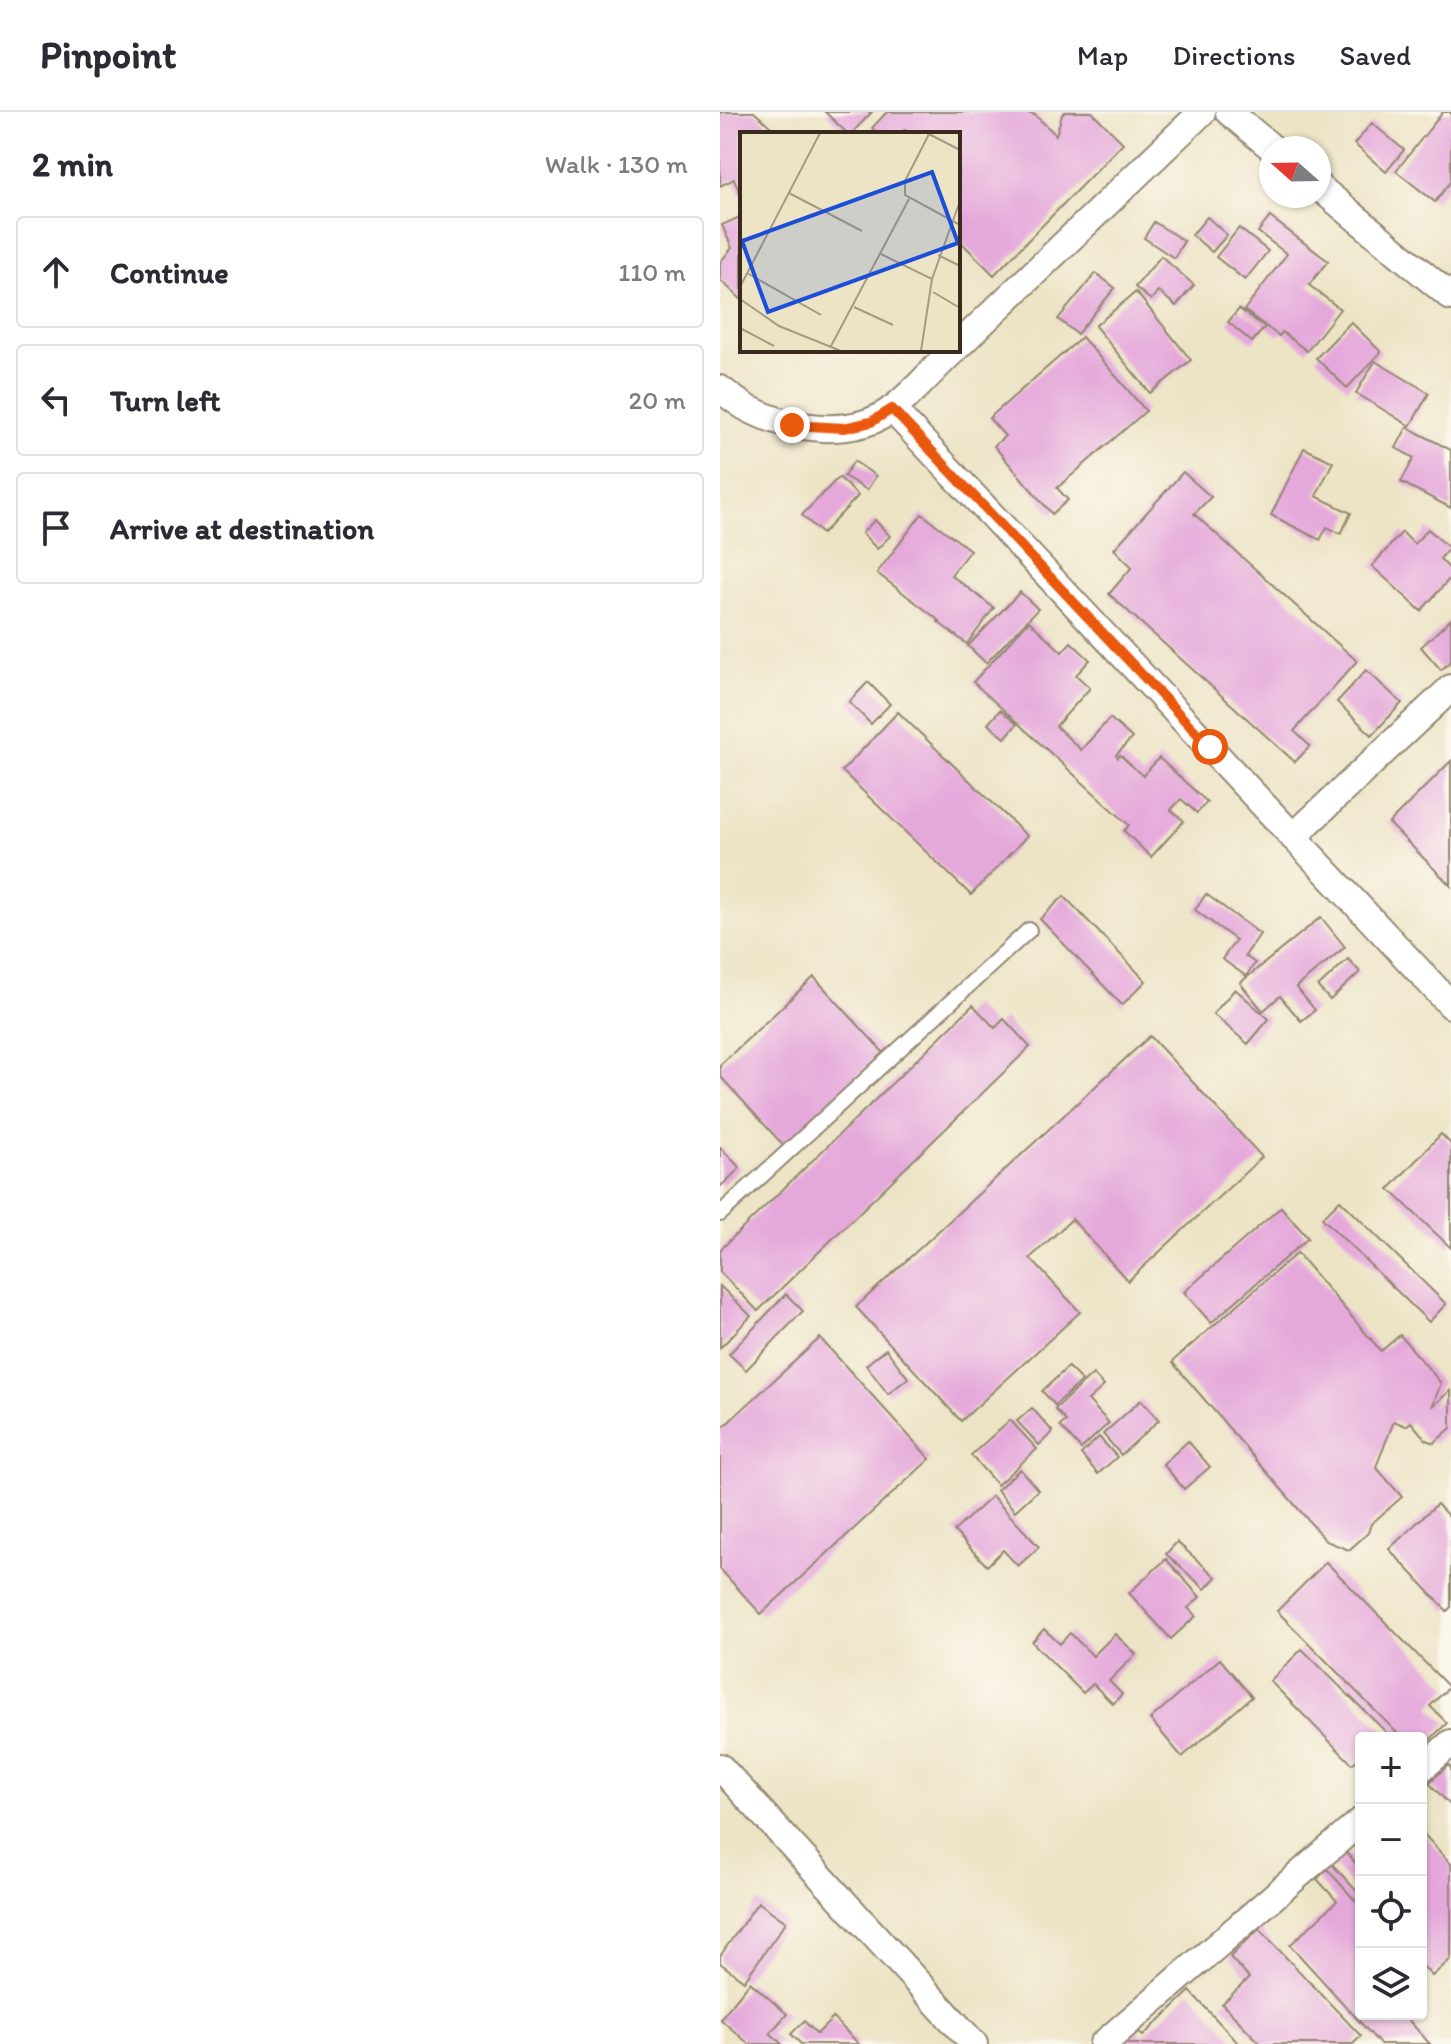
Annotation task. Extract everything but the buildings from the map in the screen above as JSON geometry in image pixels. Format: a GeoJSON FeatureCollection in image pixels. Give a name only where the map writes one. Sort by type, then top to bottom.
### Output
{"type":"FeatureCollection","features":[{"type":"Feature","properties":{"kind":"street"},"geometry":{"type":"LineString","coordinates":[[960,344],[1202,112]]}},
{"type":"Feature","properties":{"kind":"street"},"geometry":{"type":"LineString","coordinates":[[1229,112],[1259,137]]}},
{"type":"Feature","properties":{"kind":"street"},"geometry":{"type":"LineString","coordinates":[[1331,197],[1451,297]]}},
{"type":"Feature","properties":{"kind":"street"},"geometry":{"type":"LineString","coordinates":[[720,389],[749,410],[792,425],[844,428],[871,422],[892,409],[952,352]]}},
{"type":"Feature","properties":{"kind":"street"},"geometry":{"type":"LineString","coordinates":[[892,409],[1451,1005]]}},
{"type":"Feature","properties":{"kind":"street"},"geometry":{"type":"LineString","coordinates":[[1293,837],[1451,688]]}},
{"type":"Feature","properties":{"kind":"street"},"geometry":{"type":"LineString","coordinates":[[1427,1764],[1451,1743]]}},
{"type":"Feature","properties":{"kind":"street"},"geometry":{"type":"LineString","coordinates":[[720,1767],[974,2044]]}},
{"type":"Feature","properties":{"kind":"street"},"geometry":{"type":"LineString","coordinates":[[1103,2044],[1355,1826]]}},
{"type":"Feature","properties":{"kind":"lane"},"geometry":{"type":"LineString","coordinates":[[720,1214],[1029,930]]}},
{"type":"Feature","properties":{"kind":"route"},"geometry":{"type":"LineString","coordinates":[[792,425],[844,428],[871,422],[892,409],[1210,747]]}}]}
